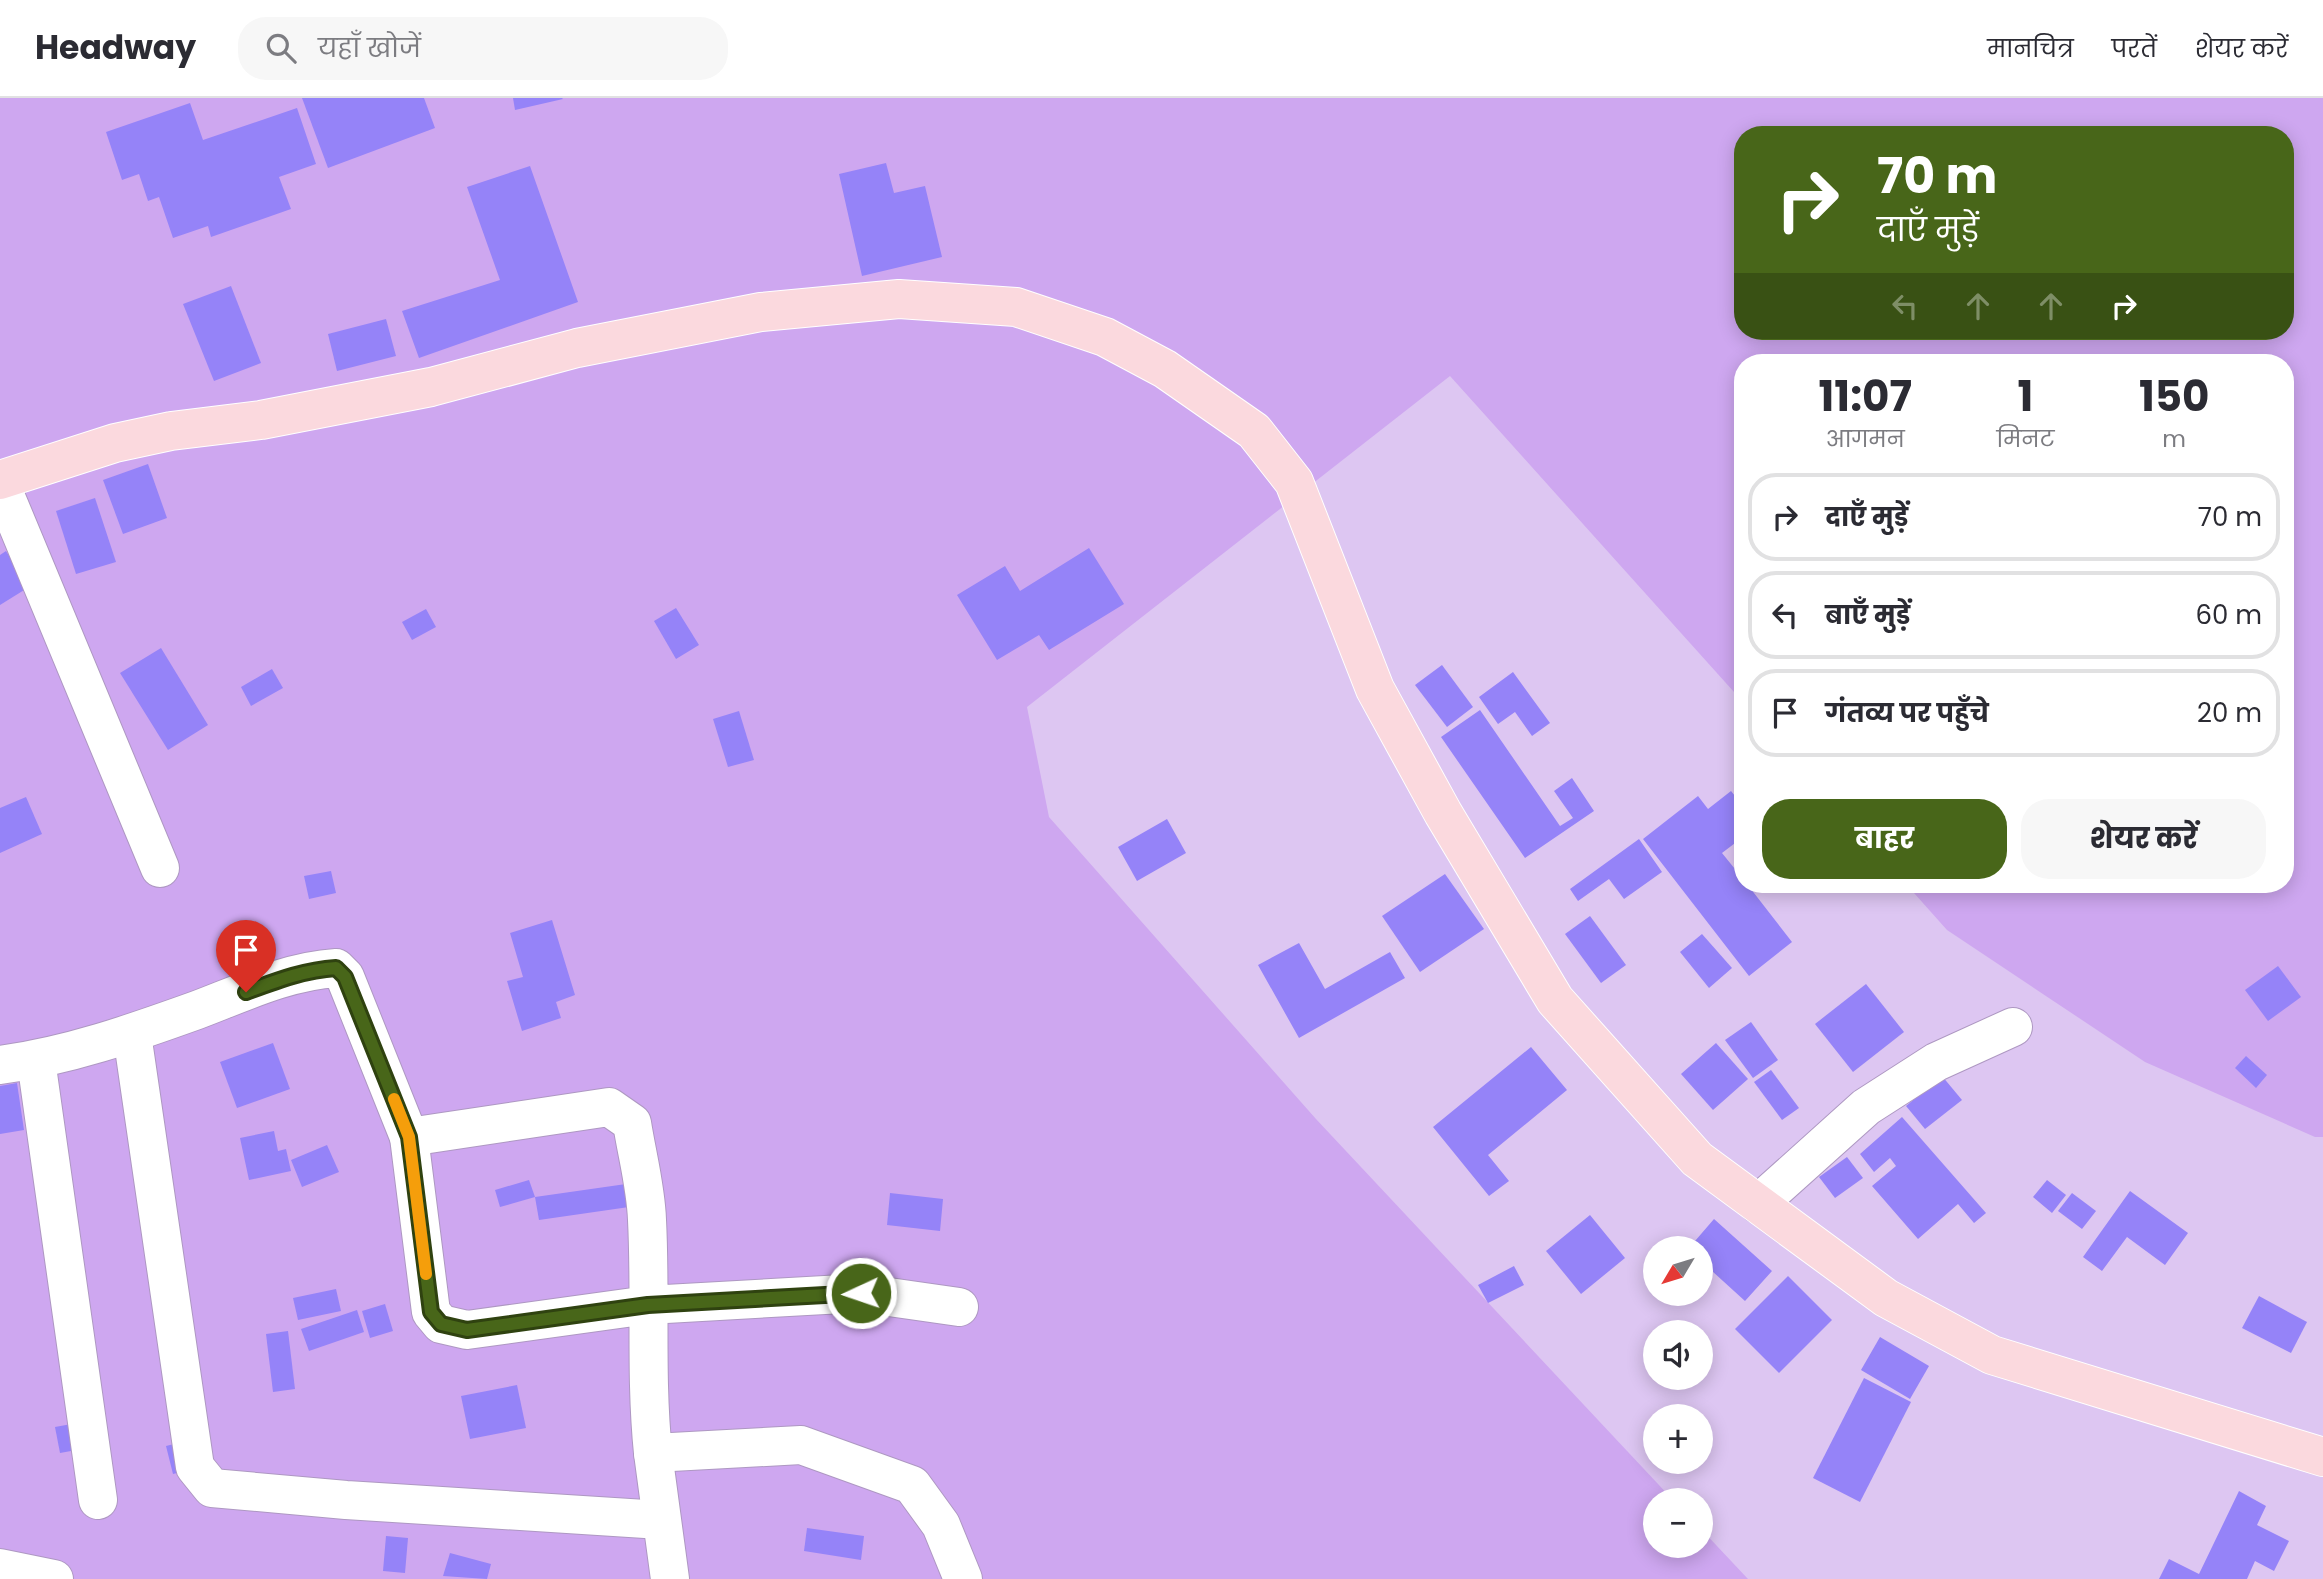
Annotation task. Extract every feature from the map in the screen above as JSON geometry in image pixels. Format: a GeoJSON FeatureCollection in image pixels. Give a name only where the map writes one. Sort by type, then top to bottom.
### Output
{"type":"FeatureCollection","features":[{"type":"Feature","properties":{"kind":"main road"},"geometry":{"type":"LineString","coordinates":[[0,482],[115,443],[160,433],[261,420],[431,387],[577,348],[761,312],[899,299],[1016,307],[1105,337],[1165,369],[1254,431],[1294,482],[1375,689],[1443,813],[1555,1000],[1697,1159],[1886,1298],[1992,1355],[2323,1457]]}},
{"type":"Feature","properties":{"kind":"street"},"geometry":{"type":"LineString","coordinates":[[0,482],[160,869]]}},
{"type":"Feature","properties":{"kind":"street"},"geometry":{"type":"LineString","coordinates":[[99,1500],[18,1063],[132,1034],[291,975],[336,968],[345,977],[409,1137],[431,1312],[441,1324],[467,1330],[648,1305],[861,1293],[959,1307]]}},
{"type":"Feature","properties":{"kind":"street"},"geometry":{"type":"LineString","coordinates":[[1758,1204],[1866,1107],[1936,1062],[2013,1027]]}},
{"type":"Feature","properties":{"kind":"street"},"geometry":{"type":"LineString","coordinates":[[132,1034],[195,1467],[212,1488],[334,1500],[661,1520]]}},
{"type":"Feature","properties":{"kind":"street"},"geometry":{"type":"LineString","coordinates":[[409,1137],[609,1107],[632,1124],[647,1217],[648,1399],[670,1579]]}},
{"type":"Feature","properties":{"kind":"street"},"geometry":{"type":"LineString","coordinates":[[653,1453],[801,1445],[912,1485],[941,1525],[963,1579]]}},
{"type":"Feature","properties":{"kind":"street"},"geometry":{"type":"LineString","coordinates":[[0,1568],[54,1579]]}},
{"type":"Feature","properties":{"kind":"shaded area"},"geometry":{"type":"Polygon","coordinates":[[[0,98],[2323,98],[2323,1137],[2315,1137],[2145,1062],[1947,930],[1914,893],[2294,893],[2294,354],[1734,354],[1734,692],[1450,376],[1027,707],[1049,817],[1316,1119],[1643,1468],[1643,1474],[1649,1474],[1662,1488],[1643,1488],[1643,1558],[1713,1558],[1713,1542],[1748,1579],[0,1579],[0,98]]]}},
{"type":"Feature","properties":{"kind":"building"},"geometry":{"type":"Polygon","coordinates":[[[302,98],[424,98],[435,128],[328,168],[302,98]]]}},
{"type":"Feature","properties":{"kind":"building"},"geometry":{"type":"Polygon","coordinates":[[[513,98],[562,98],[563,99],[515,110],[513,98]]]}},
{"type":"Feature","properties":{"kind":"building"},"geometry":{"type":"Polygon","coordinates":[[[190,103],[203,140],[297,108],[316,164],[279,177],[291,209],[211,237],[208,226],[173,238],[159,197],[148,201],[139,174],[122,180],[106,132],[190,103]]]}},
{"type":"Feature","properties":{"kind":"building"},"geometry":{"type":"Polygon","coordinates":[[[886,163],[894,193],[925,186],[942,257],[862,276],[839,174],[886,163]]]}},
{"type":"Feature","properties":{"kind":"building"},"geometry":{"type":"Polygon","coordinates":[[[530,166],[578,302],[419,358],[402,311],[500,280],[467,187],[530,166]]]}},
{"type":"Feature","properties":{"kind":"building"},"geometry":{"type":"Polygon","coordinates":[[[231,286],[261,363],[214,381],[183,304],[231,286]]]}},
{"type":"Feature","properties":{"kind":"building"},"geometry":{"type":"Polygon","coordinates":[[[386,319],[396,356],[337,371],[328,334],[386,319]]]}},
{"type":"Feature","properties":{"kind":"building"},"geometry":{"type":"Polygon","coordinates":[[[148,464],[167,518],[123,534],[103,480],[148,464]]]}},
{"type":"Feature","properties":{"kind":"building"},"geometry":{"type":"Polygon","coordinates":[[[95,498],[116,562],[76,574],[56,511],[95,498]]]}},
{"type":"Feature","properties":{"kind":"building"},"geometry":{"type":"Polygon","coordinates":[[[1089,548],[1124,604],[1049,650],[1039,635],[997,660],[957,595],[1005,566],[1020,591],[1089,548]]]}},
{"type":"Feature","properties":{"kind":"building"},"geometry":{"type":"Polygon","coordinates":[[[6,551],[29,587],[0,605],[0,555],[6,551]]]}},
{"type":"Feature","properties":{"kind":"building"},"geometry":{"type":"Polygon","coordinates":[[[676,608],[699,645],[676,659],[654,621],[676,608]]]}},
{"type":"Feature","properties":{"kind":"building"},"geometry":{"type":"Polygon","coordinates":[[[426,609],[436,627],[412,640],[402,622],[426,609]]]}},
{"type":"Feature","properties":{"kind":"building"},"geometry":{"type":"Polygon","coordinates":[[[161,648],[208,725],[168,750],[120,673],[161,648]]]}},
{"type":"Feature","properties":{"kind":"building"},"geometry":{"type":"Polygon","coordinates":[[[1442,665],[1473,707],[1447,727],[1415,685],[1442,665]]]}},
{"type":"Feature","properties":{"kind":"building"},"geometry":{"type":"Polygon","coordinates":[[[272,669],[283,688],[251,706],[241,687],[272,669]]]}},
{"type":"Feature","properties":{"kind":"building"},"geometry":{"type":"Polygon","coordinates":[[[1513,672],[1550,723],[1532,736],[1515,712],[1498,724],[1479,697],[1513,672]]]}},
{"type":"Feature","properties":{"kind":"building"},"geometry":{"type":"Polygon","coordinates":[[[1480,710],[1560,826],[1573,818],[1554,791],[1572,778],[1594,811],[1525,858],[1441,737],[1480,710]]]}},
{"type":"Feature","properties":{"kind":"building"},"geometry":{"type":"Polygon","coordinates":[[[739,711],[754,760],[728,767],[713,719],[739,711]]]}},
{"type":"Feature","properties":{"kind":"building"},"geometry":{"type":"Polygon","coordinates":[[[1731,791],[1734,795],[1734,844],[1722,853],[1734,868],[1734,893],[1754,893],[1792,942],[1749,976],[1643,839],[1698,796],[1708,809],[1731,791]]]}},
{"type":"Feature","properties":{"kind":"building"},"geometry":{"type":"Polygon","coordinates":[[[26,797],[42,834],[0,853],[0,808],[26,797]]]}},
{"type":"Feature","properties":{"kind":"building"},"geometry":{"type":"Polygon","coordinates":[[[1167,819],[1186,853],[1137,881],[1118,847],[1167,819]]]}},
{"type":"Feature","properties":{"kind":"building"},"geometry":{"type":"Polygon","coordinates":[[[1639,839],[1662,872],[1624,899],[1609,879],[1578,901],[1570,889],[1639,839]]]}},
{"type":"Feature","properties":{"kind":"building"},"geometry":{"type":"Polygon","coordinates":[[[331,871],[336,893],[309,899],[304,876],[331,871]]]}},
{"type":"Feature","properties":{"kind":"building"},"geometry":{"type":"Polygon","coordinates":[[[1445,874],[1484,929],[1420,972],[1382,916],[1445,874]]]}},
{"type":"Feature","properties":{"kind":"building"},"geometry":{"type":"Polygon","coordinates":[[[1590,916],[1626,965],[1601,983],[1565,934],[1590,916]]]}},
{"type":"Feature","properties":{"kind":"building"},"geometry":{"type":"Polygon","coordinates":[[[552,920],[575,995],[556,1002],[561,1018],[522,1031],[507,981],[523,977],[510,933],[552,920]]]}},
{"type":"Feature","properties":{"kind":"building"},"geometry":{"type":"Polygon","coordinates":[[[1702,934],[1732,968],[1709,988],[1680,952],[1702,934]]]}},
{"type":"Feature","properties":{"kind":"building"},"geometry":{"type":"Polygon","coordinates":[[[1299,943],[1325,989],[1390,952],[1405,978],[1299,1038],[1258,965],[1299,943]]]}},
{"type":"Feature","properties":{"kind":"building"},"geometry":{"type":"Polygon","coordinates":[[[2278,966],[2301,997],[2268,1021],[2245,990],[2278,966]]]}},
{"type":"Feature","properties":{"kind":"building"},"geometry":{"type":"Polygon","coordinates":[[[1866,984],[1904,1032],[1853,1072],[1815,1024],[1866,984]]]}},
{"type":"Feature","properties":{"kind":"building"},"geometry":{"type":"Polygon","coordinates":[[[1751,1022],[1778,1060],[1753,1078],[1725,1040],[1751,1022]]]}},
{"type":"Feature","properties":{"kind":"building"},"geometry":{"type":"Polygon","coordinates":[[[273,1043],[290,1089],[237,1108],[220,1062],[273,1043]]]}},
{"type":"Feature","properties":{"kind":"building"},"geometry":{"type":"Polygon","coordinates":[[[1716,1043],[1748,1079],[1713,1110],[1681,1074],[1716,1043]]]}},
{"type":"Feature","properties":{"kind":"building"},"geometry":{"type":"Polygon","coordinates":[[[1531,1047],[1567,1090],[1488,1155],[1509,1181],[1489,1196],[1433,1127],[1531,1047]]]}},
{"type":"Feature","properties":{"kind":"building"},"geometry":{"type":"Polygon","coordinates":[[[2246,1056],[2267,1075],[2256,1088],[2235,1068],[2246,1056]]]}},
{"type":"Feature","properties":{"kind":"building"},"geometry":{"type":"Polygon","coordinates":[[[1771,1070],[1799,1108],[1782,1120],[1754,1082],[1771,1070]]]}},
{"type":"Feature","properties":{"kind":"building"},"geometry":{"type":"Polygon","coordinates":[[[1942,1076],[1962,1100],[1925,1129],[1906,1106],[1942,1076]]]}},
{"type":"Feature","properties":{"kind":"building"},"geometry":{"type":"Polygon","coordinates":[[[17,1083],[24,1130],[0,1134],[0,1086],[17,1083]]]}},
{"type":"Feature","properties":{"kind":"building"},"geometry":{"type":"Polygon","coordinates":[[[1902,1117],[1986,1213],[1974,1223],[1958,1204],[1918,1239],[1872,1186],[1896,1166],[1890,1158],[1874,1172],[1860,1154],[1902,1117]]]}},
{"type":"Feature","properties":{"kind":"building"},"geometry":{"type":"Polygon","coordinates":[[[274,1131],[278,1151],[286,1149],[291,1171],[249,1180],[240,1138],[274,1131]]]}},
{"type":"Feature","properties":{"kind":"building"},"geometry":{"type":"Polygon","coordinates":[[[327,1145],[339,1172],[302,1187],[291,1160],[327,1145]]]}},
{"type":"Feature","properties":{"kind":"building"},"geometry":{"type":"Polygon","coordinates":[[[1847,1157],[1863,1178],[1835,1198],[1819,1177],[1847,1157]]]}},
{"type":"Feature","properties":{"kind":"building"},"geometry":{"type":"Polygon","coordinates":[[[529,1180],[535,1197],[500,1207],[495,1190],[529,1180]]]}},
{"type":"Feature","properties":{"kind":"building"},"geometry":{"type":"Polygon","coordinates":[[[2047,1180],[2066,1195],[2052,1213],[2033,1197],[2047,1180]]]}},
{"type":"Feature","properties":{"kind":"building"},"geometry":{"type":"Polygon","coordinates":[[[626,1184],[629,1207],[539,1220],[535,1197],[626,1184]]]}},
{"type":"Feature","properties":{"kind":"building"},"geometry":{"type":"Polygon","coordinates":[[[2130,1191],[2188,1233],[2165,1265],[2127,1237],[2102,1271],[2083,1257],[2130,1191]]]}},
{"type":"Feature","properties":{"kind":"building"},"geometry":{"type":"Polygon","coordinates":[[[890,1193],[943,1199],[940,1231],[887,1225],[890,1193]]]}},
{"type":"Feature","properties":{"kind":"building"},"geometry":{"type":"Polygon","coordinates":[[[2072,1193],[2096,1211],[2082,1229],[2058,1211],[2072,1193]]]}},
{"type":"Feature","properties":{"kind":"building"},"geometry":{"type":"Polygon","coordinates":[[[1590,1215],[1625,1258],[1581,1294],[1546,1251],[1590,1215]]]}},
{"type":"Feature","properties":{"kind":"building"},"geometry":{"type":"Polygon","coordinates":[[[1714,1219],[1772,1271],[1745,1301],[1713,1272],[1713,1236],[1699,1236],[1714,1219]]]}},
{"type":"Feature","properties":{"kind":"building"},"geometry":{"type":"Polygon","coordinates":[[[1514,1266],[1524,1285],[1488,1303],[1478,1285],[1514,1266]]]}},
{"type":"Feature","properties":{"kind":"building"},"geometry":{"type":"Polygon","coordinates":[[[1788,1276],[1832,1320],[1779,1373],[1735,1329],[1788,1276]]]}},
{"type":"Feature","properties":{"kind":"building"},"geometry":{"type":"Polygon","coordinates":[[[336,1289],[341,1311],[298,1320],[293,1298],[336,1289]]]}},
{"type":"Feature","properties":{"kind":"building"},"geometry":{"type":"Polygon","coordinates":[[[2259,1296],[2307,1322],[2291,1353],[2242,1328],[2259,1296]]]}},
{"type":"Feature","properties":{"kind":"building"},"geometry":{"type":"Polygon","coordinates":[[[385,1304],[393,1331],[370,1338],[362,1311],[385,1304]]]}},
{"type":"Feature","properties":{"kind":"building"},"geometry":{"type":"Polygon","coordinates":[[[357,1310],[364,1332],[309,1351],[301,1329],[357,1310]]]}},
{"type":"Feature","properties":{"kind":"building"},"geometry":{"type":"Polygon","coordinates":[[[288,1331],[295,1389],[273,1392],[266,1334],[288,1331]]]}},
{"type":"Feature","properties":{"kind":"building"},"geometry":{"type":"Polygon","coordinates":[[[1880,1337],[1929,1366],[1910,1399],[1861,1370],[1880,1337]]]}},
{"type":"Feature","properties":{"kind":"building"},"geometry":{"type":"Polygon","coordinates":[[[1864,1378],[1911,1402],[1860,1502],[1813,1478],[1864,1378]]]}},
{"type":"Feature","properties":{"kind":"building"},"geometry":{"type":"Polygon","coordinates":[[[517,1385],[526,1428],[470,1439],[461,1396],[517,1385]]]}},
{"type":"Feature","properties":{"kind":"building"},"geometry":{"type":"Polygon","coordinates":[[[77,1423],[82,1449],[60,1453],[55,1427],[77,1423]]]}},
{"type":"Feature","properties":{"kind":"building"},"geometry":{"type":"Polygon","coordinates":[[[186,1441],[194,1469],[173,1474],[166,1446],[186,1441]]]}},
{"type":"Feature","properties":{"kind":"building"},"geometry":{"type":"Polygon","coordinates":[[[2239,1491],[2266,1506],[2257,1525],[2289,1541],[2274,1571],[2255,1561],[2247,1579],[2159,1579],[2169,1559],[2199,1574],[2239,1491]]]}},
{"type":"Feature","properties":{"kind":"building"},"geometry":{"type":"Polygon","coordinates":[[[807,1528],[864,1536],[861,1560],[804,1551],[807,1528]]]}},
{"type":"Feature","properties":{"kind":"building"},"geometry":{"type":"Polygon","coordinates":[[[386,1536],[408,1538],[405,1573],[383,1571],[386,1536]]]}},
{"type":"Feature","properties":{"kind":"building"},"geometry":{"type":"Polygon","coordinates":[[[450,1553],[491,1564],[487,1579],[443,1576],[450,1553]]]}},
{"type":"Feature","properties":{"kind":"slow traffic"},"geometry":{"type":"LineString","coordinates":[[394,1099],[409,1137],[426,1274]]}},
{"type":"Feature","properties":{"kind":"route"},"geometry":{"type":"LineString","coordinates":[[246,992],[291,975],[322,969],[336,968],[345,977],[409,1137],[431,1312],[441,1324],[467,1330],[648,1305],[861,1293]]}}]}
